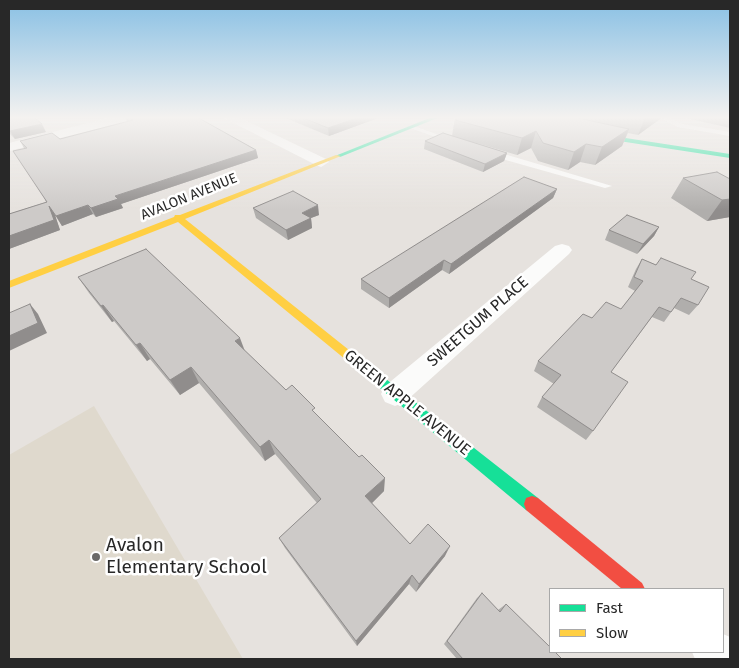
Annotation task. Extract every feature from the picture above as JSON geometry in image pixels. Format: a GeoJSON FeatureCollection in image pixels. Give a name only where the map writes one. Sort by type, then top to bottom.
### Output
{"type":"FeatureCollection","features":[{"type":"Feature","properties":{"kind":"street"},"geometry":{"type":"LineString","coordinates":[[292,148],[321,162]]}},
{"type":"Feature","properties":{"kind":"street","name":"AVALON AVENUE"},"geometry":{"type":"LineString","coordinates":[[9,285],[357,148]]}},
{"type":"Feature","properties":{"kind":"street"},"geometry":{"type":"LineString","coordinates":[[679,148],[730,156]]}},
{"type":"Feature","properties":{"kind":"street","name":"GREEN APPLE AVENUE"},"geometry":{"type":"LineString","coordinates":[[178,217],[635,588]]}},
{"type":"Feature","properties":{"kind":"street","name":"SWEETGUM PLACE"},"geometry":{"type":"LineString","coordinates":[[395,394],[562,250]]}},
{"type":"Feature","properties":{"kind":"lane"},"geometry":{"type":"LineString","coordinates":[[484,151],[608,186]]}},
{"type":"Feature","properties":{"kind":"shaded area","name":"Avalon Elementary School"},"geometry":{"type":"Polygon","coordinates":[[[94,406],[243,659],[9,659],[9,455],[94,406]]]}},
{"type":"Feature","properties":{"kind":"building"},"geometry":{"type":"Polygon","coordinates":[[[26,148],[253,148],[256,150],[115,196],[118,199],[91,208],[88,205],[56,216],[49,206],[54,220],[9,236],[9,214],[47,202],[13,151],[26,148]]]}},
{"type":"Feature","properties":{"kind":"building"},"geometry":{"type":"Polygon","coordinates":[[[444,148],[492,148],[507,153],[485,164],[444,148]]]}},
{"type":"Feature","properties":{"kind":"building"},"geometry":{"type":"Polygon","coordinates":[[[561,148],[580,148],[574,152],[561,148]]]}},
{"type":"Feature","properties":{"kind":"building"},"geometry":{"type":"Polygon","coordinates":[[[717,172],[730,179],[730,199],[722,200],[683,178],[717,172]]]}},
{"type":"Feature","properties":{"kind":"building"},"geometry":{"type":"Polygon","coordinates":[[[524,177],[557,189],[451,264],[444,260],[389,298],[361,279],[524,177]]]}},
{"type":"Feature","properties":{"kind":"building"},"geometry":{"type":"Polygon","coordinates":[[[293,191],[318,205],[302,213],[311,218],[286,230],[253,208],[293,191]]]}},
{"type":"Feature","properties":{"kind":"building"},"geometry":{"type":"Polygon","coordinates":[[[627,215],[659,227],[643,244],[609,230],[627,215]]]}},
{"type":"Feature","properties":{"kind":"building"},"geometry":{"type":"Polygon","coordinates":[[[146,249],[240,338],[235,341],[286,390],[292,385],[315,408],[312,410],[359,457],[362,455],[385,478],[365,496],[410,544],[428,524],[450,546],[419,584],[412,575],[356,641],[279,538],[321,499],[269,440],[260,447],[191,367],[170,380],[140,343],[136,345],[78,277],[146,249]]]}},
{"type":"Feature","properties":{"kind":"building"},"geometry":{"type":"Polygon","coordinates":[[[661,258],[696,272],[691,279],[709,287],[698,305],[681,298],[671,312],[659,307],[611,372],[628,382],[593,431],[542,397],[561,375],[538,361],[583,314],[592,318],[606,302],[621,309],[643,281],[634,277],[642,259],[656,265],[661,258]]]}},
{"type":"Feature","properties":{"kind":"building"},"geometry":{"type":"Polygon","coordinates":[[[30,304],[38,323],[9,336],[9,313],[30,304]]]}},
{"type":"Feature","properties":{"kind":"building"},"geometry":{"type":"Polygon","coordinates":[[[482,593],[500,612],[506,604],[549,646],[549,653],[556,653],[562,659],[463,659],[447,641],[482,593]]]}},
{"type":"Feature","properties":{"kind":"traffic: fast"},"geometry":{"type":"LineString","coordinates":[[338,156],[358,148]]}},
{"type":"Feature","properties":{"kind":"traffic: fast"},"geometry":{"type":"LineString","coordinates":[[679,148],[730,156]]}},
{"type":"Feature","properties":{"kind":"traffic: fast"},"geometry":{"type":"LineString","coordinates":[[355,361],[532,504]]}},
{"type":"Feature","properties":{"kind":"traffic: slow"},"geometry":{"type":"LineString","coordinates":[[9,285],[338,156]]}},
{"type":"Feature","properties":{"kind":"traffic: slow"},"geometry":{"type":"LineString","coordinates":[[178,217],[355,361]]}},
{"type":"Feature","properties":{"kind":"traffic: jam"},"geometry":{"type":"LineString","coordinates":[[532,504],[635,588]]}},
{"type":"Feature","properties":{"kind":"place","name":"Avalon Elementary School"},"geometry":{"type":"Point","coordinates":[96,557]}}]}
